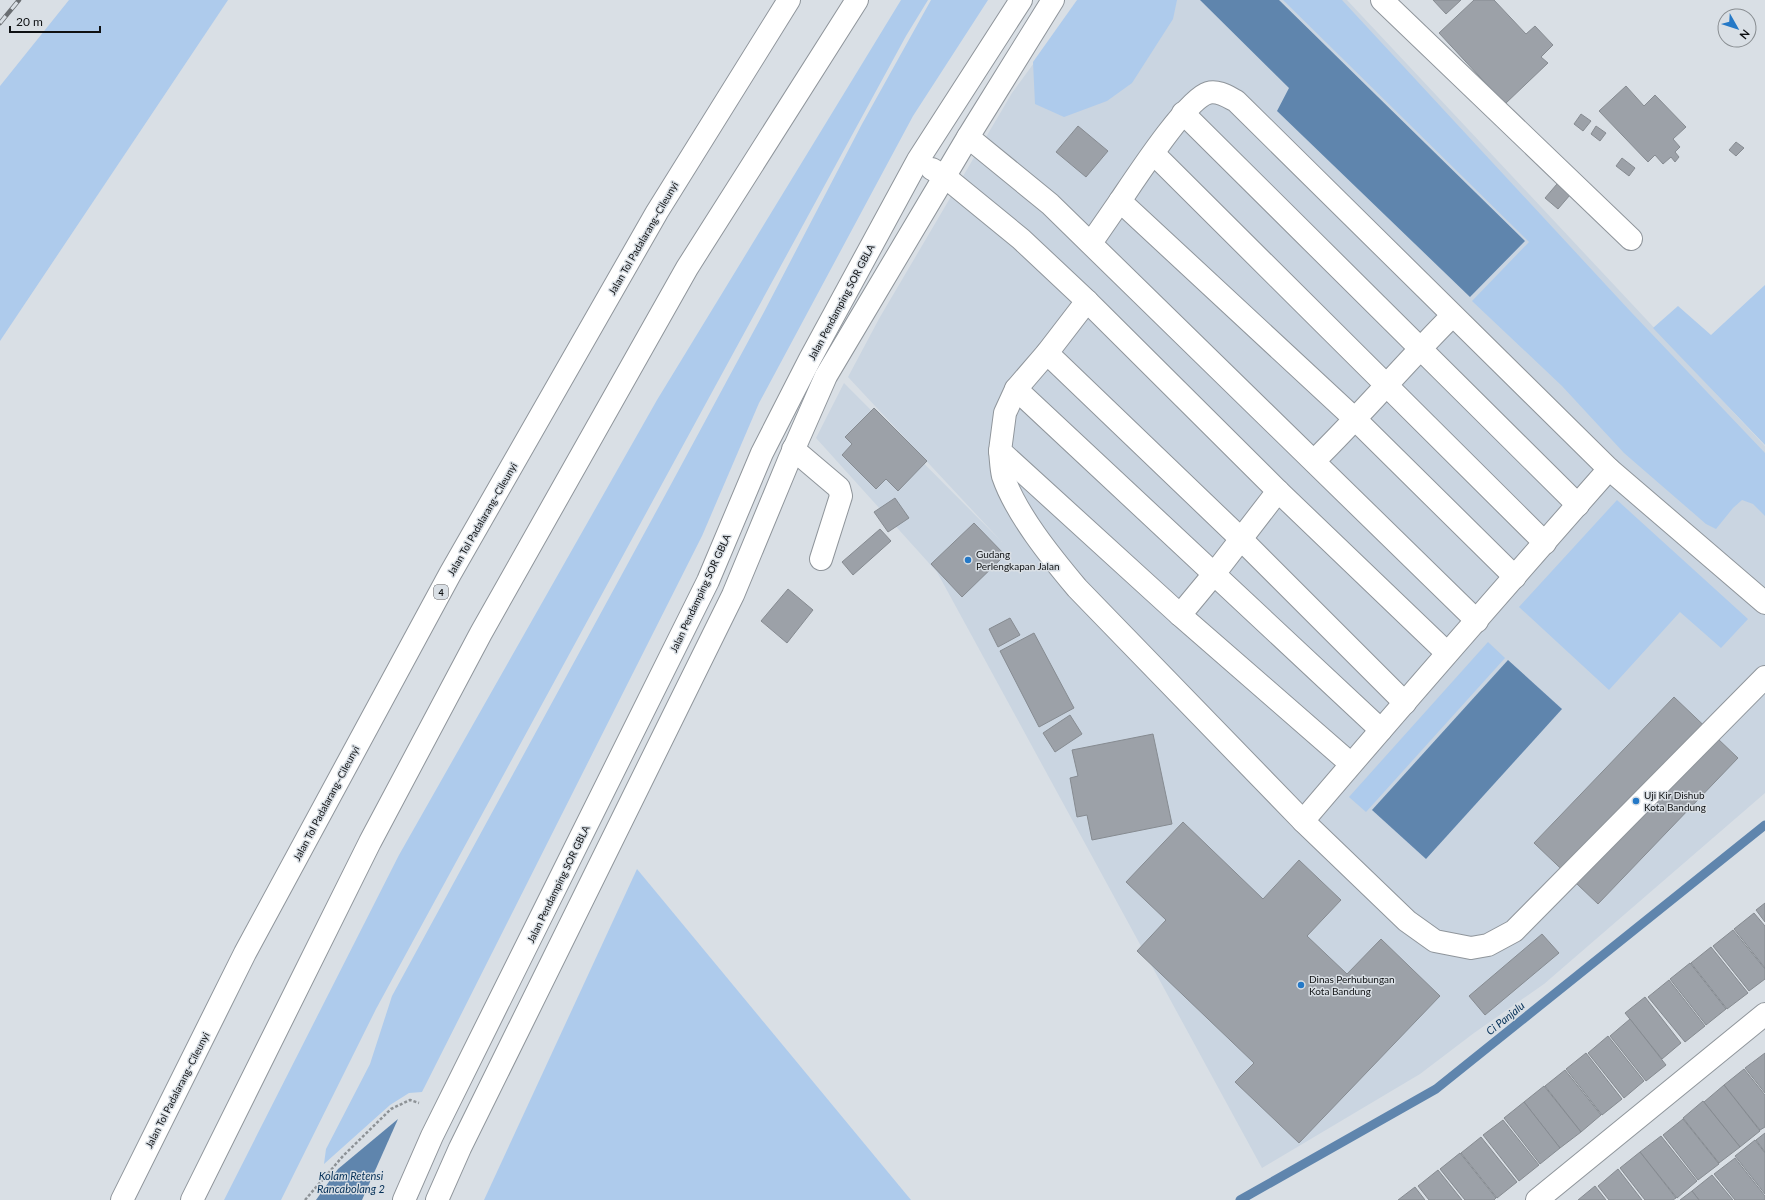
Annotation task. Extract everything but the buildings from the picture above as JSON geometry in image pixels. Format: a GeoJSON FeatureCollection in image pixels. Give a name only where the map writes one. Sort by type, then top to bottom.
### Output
{"type":"FeatureCollection","features":[{"type":"Feature","properties":{"kind":"main road","name":"Jalan Tol Padalarang–Cileunyi"},"geometry":{"type":"LineString","coordinates":[[122,1200],[245,953],[450,574],[657,212],[789,0]]}},
{"type":"Feature","properties":{"kind":"main road"},"geometry":{"type":"LineString","coordinates":[[192,1200],[370,842],[482,633],[687,268],[857,0]]}},
{"type":"Feature","properties":{"kind":"main road","name":"Jalan Pendamping SOR GBLA"},"geometry":{"type":"LineString","coordinates":[[404,1200],[444,1111],[708,581],[762,453],[810,359],[918,160],[1021,0]]}},
{"type":"Feature","properties":{"kind":"main road"},"geometry":{"type":"LineString","coordinates":[[437,1200],[460,1148],[733,595],[826,376],[944,176],[1052,0]]}},
{"type":"Feature","properties":{"kind":"main road"},"geometry":{"type":"LineString","coordinates":[[1382,0],[1631,239]]}},
{"type":"Feature","properties":{"kind":"main road"},"geometry":{"type":"LineString","coordinates":[[1091,243],[1183,113],[1198,97],[1209,92],[1221,94],[1236,101],[1452,316],[1609,469],[1765,603]]}},
{"type":"Feature","properties":{"kind":"main road"},"geometry":{"type":"LineString","coordinates":[[1183,113],[1578,505]]}},
{"type":"Feature","properties":{"kind":"main road"},"geometry":{"type":"LineString","coordinates":[[968,137],[1050,204],[1477,620]]}},
{"type":"Feature","properties":{"kind":"main road"},"geometry":{"type":"LineString","coordinates":[[1154,154],[1545,543]]}},
{"type":"Feature","properties":{"kind":"main road"},"geometry":{"type":"LineString","coordinates":[[918,160],[944,176],[1021,239],[1087,301],[1278,491],[1447,653]]}},
{"type":"Feature","properties":{"kind":"main road"},"geometry":{"type":"LineString","coordinates":[[1120,201],[1356,420],[1515,577]]}},
{"type":"Feature","properties":{"kind":"main road"},"geometry":{"type":"LineString","coordinates":[[1087,301],[1016,390],[1005,413],[1000,451],[1003,474],[1010,492],[1035,534],[1077,588],[1303,821],[1407,921],[1434,941],[1471,948],[1488,945],[1514,931],[1765,677]]}},
{"type":"Feature","properties":{"kind":"main road"},"geometry":{"type":"LineString","coordinates":[[1314,461],[1356,420],[1420,348],[1452,316]]}},
{"type":"Feature","properties":{"kind":"main road"},"geometry":{"type":"LineString","coordinates":[[1047,353],[1241,539],[1405,703]]}},
{"type":"Feature","properties":{"kind":"main road"},"geometry":{"type":"LineString","coordinates":[[1016,390],[1382,730]]}},
{"type":"Feature","properties":{"kind":"main road"},"geometry":{"type":"LineString","coordinates":[[794,449],[839,488],[841,496],[821,559]]}},
{"type":"Feature","properties":{"kind":"main road"},"geometry":{"type":"LineString","coordinates":[[1000,451],[1180,615],[1351,764]]}},
{"type":"Feature","properties":{"kind":"main road"},"geometry":{"type":"LineString","coordinates":[[1303,821],[1447,653],[1609,469]]}},
{"type":"Feature","properties":{"kind":"main road"},"geometry":{"type":"LineString","coordinates":[[1180,615],[1214,574],[1278,491]]}},
{"type":"Feature","properties":{"kind":"main road"},"geometry":{"type":"LineString","coordinates":[[1537,1200],[1765,1014]]}},
{"type":"Feature","properties":{"kind":"path"},"geometry":{"type":"LineString","coordinates":[[305,1200],[343,1156],[391,1109],[410,1100],[444,1111]]}},
{"type":"Feature","properties":{"kind":"shaded area"},"geometry":{"type":"Polygon","coordinates":[[[69,0],[228,0],[0,341],[0,86],[69,0]]]}},
{"type":"Feature","properties":{"kind":"shaded area"},"geometry":{"type":"Polygon","coordinates":[[[901,0],[928,0],[906,36],[376,1009],[281,1200],[224,1200],[399,855],[657,400],[901,0]]]}},
{"type":"Feature","properties":{"kind":"shaded area"},"geometry":{"type":"Polygon","coordinates":[[[931,0],[988,0],[913,116],[759,403],[702,536],[422,1092],[409,1093],[390,1105],[324,1164],[326,1149],[370,1064],[392,996],[669,488],[764,312],[862,124],[931,0]]]}},
{"type":"Feature","properties":{"kind":"shaded area"},"geometry":{"type":"Polygon","coordinates":[[[1077,0],[1177,0],[1173,19],[1132,83],[1107,101],[1064,117],[1035,104],[1033,62],[1077,0]]]}},
{"type":"Feature","properties":{"kind":"shaded area"},"geometry":{"type":"Polygon","coordinates":[[[1080,0],[1347,0],[1765,446],[1765,793],[1544,984],[1474,1033],[1420,1074],[1262,1168],[937,572],[816,438],[844,383],[1002,542],[848,377],[880,317],[1012,93],[1080,0]]]}},
{"type":"Feature","properties":{"kind":"shaded area"},"geometry":{"type":"Polygon","coordinates":[[[1283,0],[1342,0],[1631,312],[1765,453],[1765,516],[1753,504],[1742,500],[1733,508],[1716,529],[1706,524],[1624,453],[1562,386],[1472,301],[1529,242],[1283,0]]]}},
{"type":"Feature","properties":{"kind":"shaded area"},"geometry":{"type":"Polygon","coordinates":[[[1765,285],[1765,445],[1653,328],[1678,306],[1711,335],[1765,285]]]}},
{"type":"Feature","properties":{"kind":"shaded area"},"geometry":{"type":"Polygon","coordinates":[[[1617,500],[1748,619],[1721,648],[1680,612],[1609,690],[1519,607],[1617,500]]]}},
{"type":"Feature","properties":{"kind":"shaded area"},"geometry":{"type":"Polygon","coordinates":[[[1488,642],[1505,658],[1366,812],[1349,797],[1488,642]]]}},
{"type":"Feature","properties":{"kind":"shaded area"},"geometry":{"type":"Polygon","coordinates":[[[637,869],[911,1200],[484,1200],[637,869]]]}},
{"type":"Feature","properties":{"kind":"water"},"geometry":{"type":"Polygon","coordinates":[[[1200,0],[1279,0],[1525,241],[1470,297],[1277,111],[1289,88],[1200,0]]]}},
{"type":"Feature","properties":{"kind":"water"},"geometry":{"type":"Polygon","coordinates":[[[1508,660],[1562,709],[1426,859],[1372,810],[1508,660]]]}},
{"type":"Feature","properties":{"kind":"water","name":"Kolam Retensi Rancabolang 2"},"geometry":{"type":"Polygon","coordinates":[[[398,1119],[362,1200],[316,1200],[338,1169],[398,1119]]]}},
{"type":"Feature","properties":{"kind":"waterway","name":"Ci Panjalu"},"geometry":{"type":"LineString","coordinates":[[1240,1200],[1436,1089],[1765,825]]}},
{"type":"Feature","properties":{"kind":"railway"},"geometry":{"type":"LineString","coordinates":[[0,23],[19,0]]}},
{"type":"Feature","properties":{"kind":"place","name":"Gudang Perlengkapan Jalan"},"geometry":{"type":"Point","coordinates":[968,560]}},
{"type":"Feature","properties":{"kind":"place","name":"Uji Kir Dishub Kota Bandung"},"geometry":{"type":"Point","coordinates":[1636,801]}},
{"type":"Feature","properties":{"kind":"place","name":"Dinas Perhubungan Kota Bandung"},"geometry":{"type":"Point","coordinates":[1301,985]}}]}
